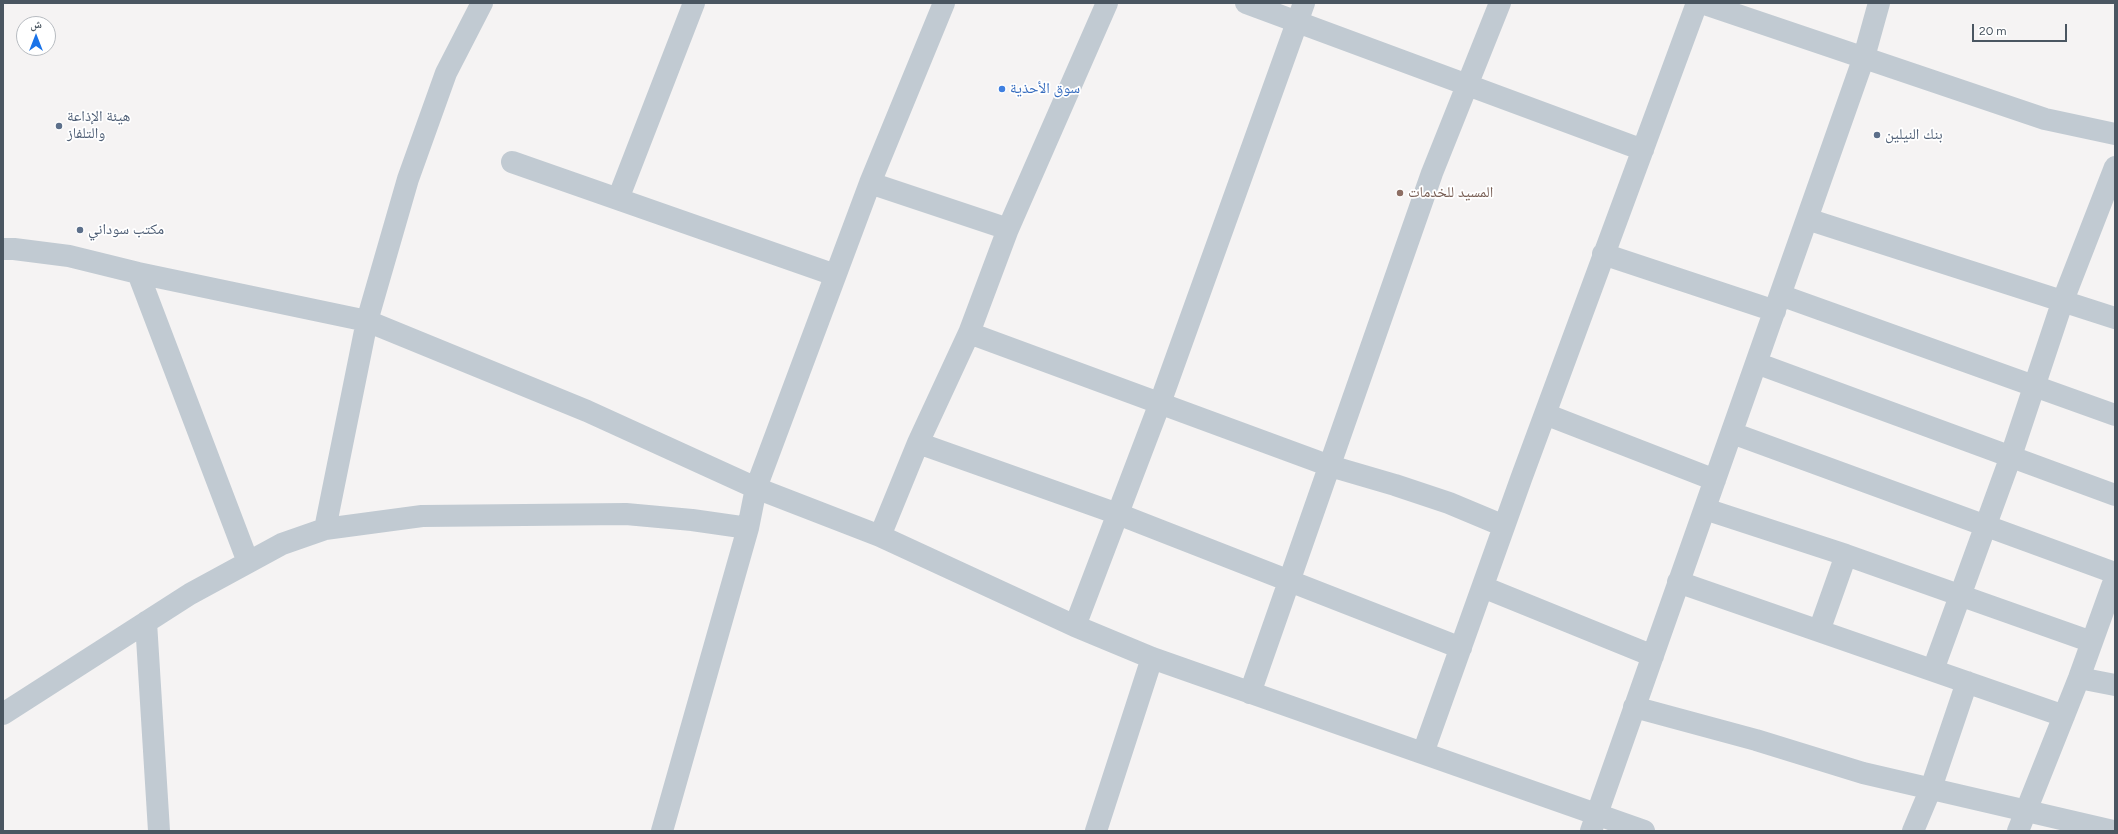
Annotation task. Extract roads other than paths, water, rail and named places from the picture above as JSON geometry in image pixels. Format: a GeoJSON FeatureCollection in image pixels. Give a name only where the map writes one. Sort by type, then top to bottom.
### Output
{"type":"FeatureCollection","features":[{"type":"Feature","properties":{"kind":"street"},"geometry":{"type":"LineString","coordinates":[[325,529],[367,321],[408,179],[446,73],[482,3]]}},
{"type":"Feature","properties":{"kind":"street"},"geometry":{"type":"LineString","coordinates":[[618,199],[694,3]]}},
{"type":"Feature","properties":{"kind":"street"},"geometry":{"type":"LineString","coordinates":[[662,831],[748,528],[756,488],[870,183],[944,3]]}},
{"type":"Feature","properties":{"kind":"street"},"geometry":{"type":"LineString","coordinates":[[880,536],[918,443],[969,333],[1008,229],[1107,3]]}},
{"type":"Feature","properties":{"kind":"street"},"geometry":{"type":"LineString","coordinates":[[1246,3],[1301,13],[1467,85],[1643,150]]}},
{"type":"Feature","properties":{"kind":"street"},"geometry":{"type":"LineString","coordinates":[[1250,693],[1432,173],[1500,3]]}},
{"type":"Feature","properties":{"kind":"street"},"geometry":{"type":"LineString","coordinates":[[1423,753],[1504,526],[1697,3]]}},
{"type":"Feature","properties":{"kind":"street"},"geometry":{"type":"LineString","coordinates":[[1702,3],[2045,119],[2115,134]]}},
{"type":"Feature","properties":{"kind":"street"},"geometry":{"type":"LineString","coordinates":[[1594,822],[1864,57],[1879,3]]}},
{"type":"Feature","properties":{"kind":"street"},"geometry":{"type":"LineString","coordinates":[[1075,626],[1160,403],[1301,13]]}},
{"type":"Feature","properties":{"kind":"street"},"geometry":{"type":"LineString","coordinates":[[512,162],[836,275]]}},
{"type":"Feature","properties":{"kind":"street"},"geometry":{"type":"LineString","coordinates":[[1933,670],[2011,456],[2062,303],[2115,167]]}},
{"type":"Feature","properties":{"kind":"street"},"geometry":{"type":"LineString","coordinates":[[870,183],[1008,229]]}},
{"type":"Feature","properties":{"kind":"street"},"geometry":{"type":"LineString","coordinates":[[1807,220],[2062,303],[2115,318]]}},
{"type":"Feature","properties":{"kind":"street"},"geometry":{"type":"LineString","coordinates":[[3,250],[14,249],[69,256],[138,273],[367,321],[587,411],[756,488],[880,536],[1075,626],[1152,658],[1423,753],[1594,822],[1644,831]]}},
{"type":"Feature","properties":{"kind":"street"},"geometry":{"type":"LineString","coordinates":[[1604,254],[1777,303],[2115,415]]}},
{"type":"Feature","properties":{"kind":"street"},"geometry":{"type":"LineString","coordinates":[[138,273],[248,562]]}},
{"type":"Feature","properties":{"kind":"street"},"geometry":{"type":"LineString","coordinates":[[969,333],[1330,466],[1450,503],[1504,526]]}},
{"type":"Feature","properties":{"kind":"street"},"geometry":{"type":"LineString","coordinates":[[1756,363],[2115,495]]}},
{"type":"Feature","properties":{"kind":"street"},"geometry":{"type":"LineString","coordinates":[[1545,414],[1715,480]]}},
{"type":"Feature","properties":{"kind":"street"},"geometry":{"type":"LineString","coordinates":[[1732,433],[2115,573]]}},
{"type":"Feature","properties":{"kind":"street"},"geometry":{"type":"LineString","coordinates":[[918,443],[1118,514],[1461,648]]}},
{"type":"Feature","properties":{"kind":"street"},"geometry":{"type":"LineString","coordinates":[[1705,509],[1846,555],[2092,642]]}},
{"type":"Feature","properties":{"kind":"street"},"geometry":{"type":"LineString","coordinates":[[3,714],[190,594],[282,544],[325,529],[422,516],[626,514],[692,520],[748,528]]}},
{"type":"Feature","properties":{"kind":"street"},"geometry":{"type":"LineString","coordinates":[[1819,631],[1846,555]]}},
{"type":"Feature","properties":{"kind":"street"},"geometry":{"type":"LineString","coordinates":[[2018,831],[2079,678],[2115,578]]}},
{"type":"Feature","properties":{"kind":"street"},"geometry":{"type":"LineString","coordinates":[[1678,582],[2064,716]]}},
{"type":"Feature","properties":{"kind":"street"},"geometry":{"type":"LineString","coordinates":[[1482,587],[1653,656]]}},
{"type":"Feature","properties":{"kind":"street"},"geometry":{"type":"LineString","coordinates":[[146,622],[159,831]]}},
{"type":"Feature","properties":{"kind":"street"},"geometry":{"type":"LineString","coordinates":[[1096,831],[1152,658]]}},
{"type":"Feature","properties":{"kind":"street"},"geometry":{"type":"LineString","coordinates":[[2079,678],[2115,686]]}},
{"type":"Feature","properties":{"kind":"street"},"geometry":{"type":"LineString","coordinates":[[1913,831],[1931,788],[1967,682]]}},
{"type":"Feature","properties":{"kind":"street"},"geometry":{"type":"LineString","coordinates":[[1634,707],[1756,740],[1863,773],[2113,831]]}},
{"type":"Feature","properties":{"kind":"place","name":"سوق الأحذية"},"geometry":{"type":"Point","coordinates":[1002,89]}},
{"type":"Feature","properties":{"kind":"place","name":"هيئة الإذاعة والتلفاز"},"geometry":{"type":"Point","coordinates":[59,126]}},
{"type":"Feature","properties":{"kind":"place","name":"بنك النيلين"},"geometry":{"type":"Point","coordinates":[1877,135]}},
{"type":"Feature","properties":{"kind":"place","name":"المسيد للخدمات"},"geometry":{"type":"Point","coordinates":[1400,193]}},
{"type":"Feature","properties":{"kind":"place","name":"مكتب سوداني"},"geometry":{"type":"Point","coordinates":[80,230]}}]}
